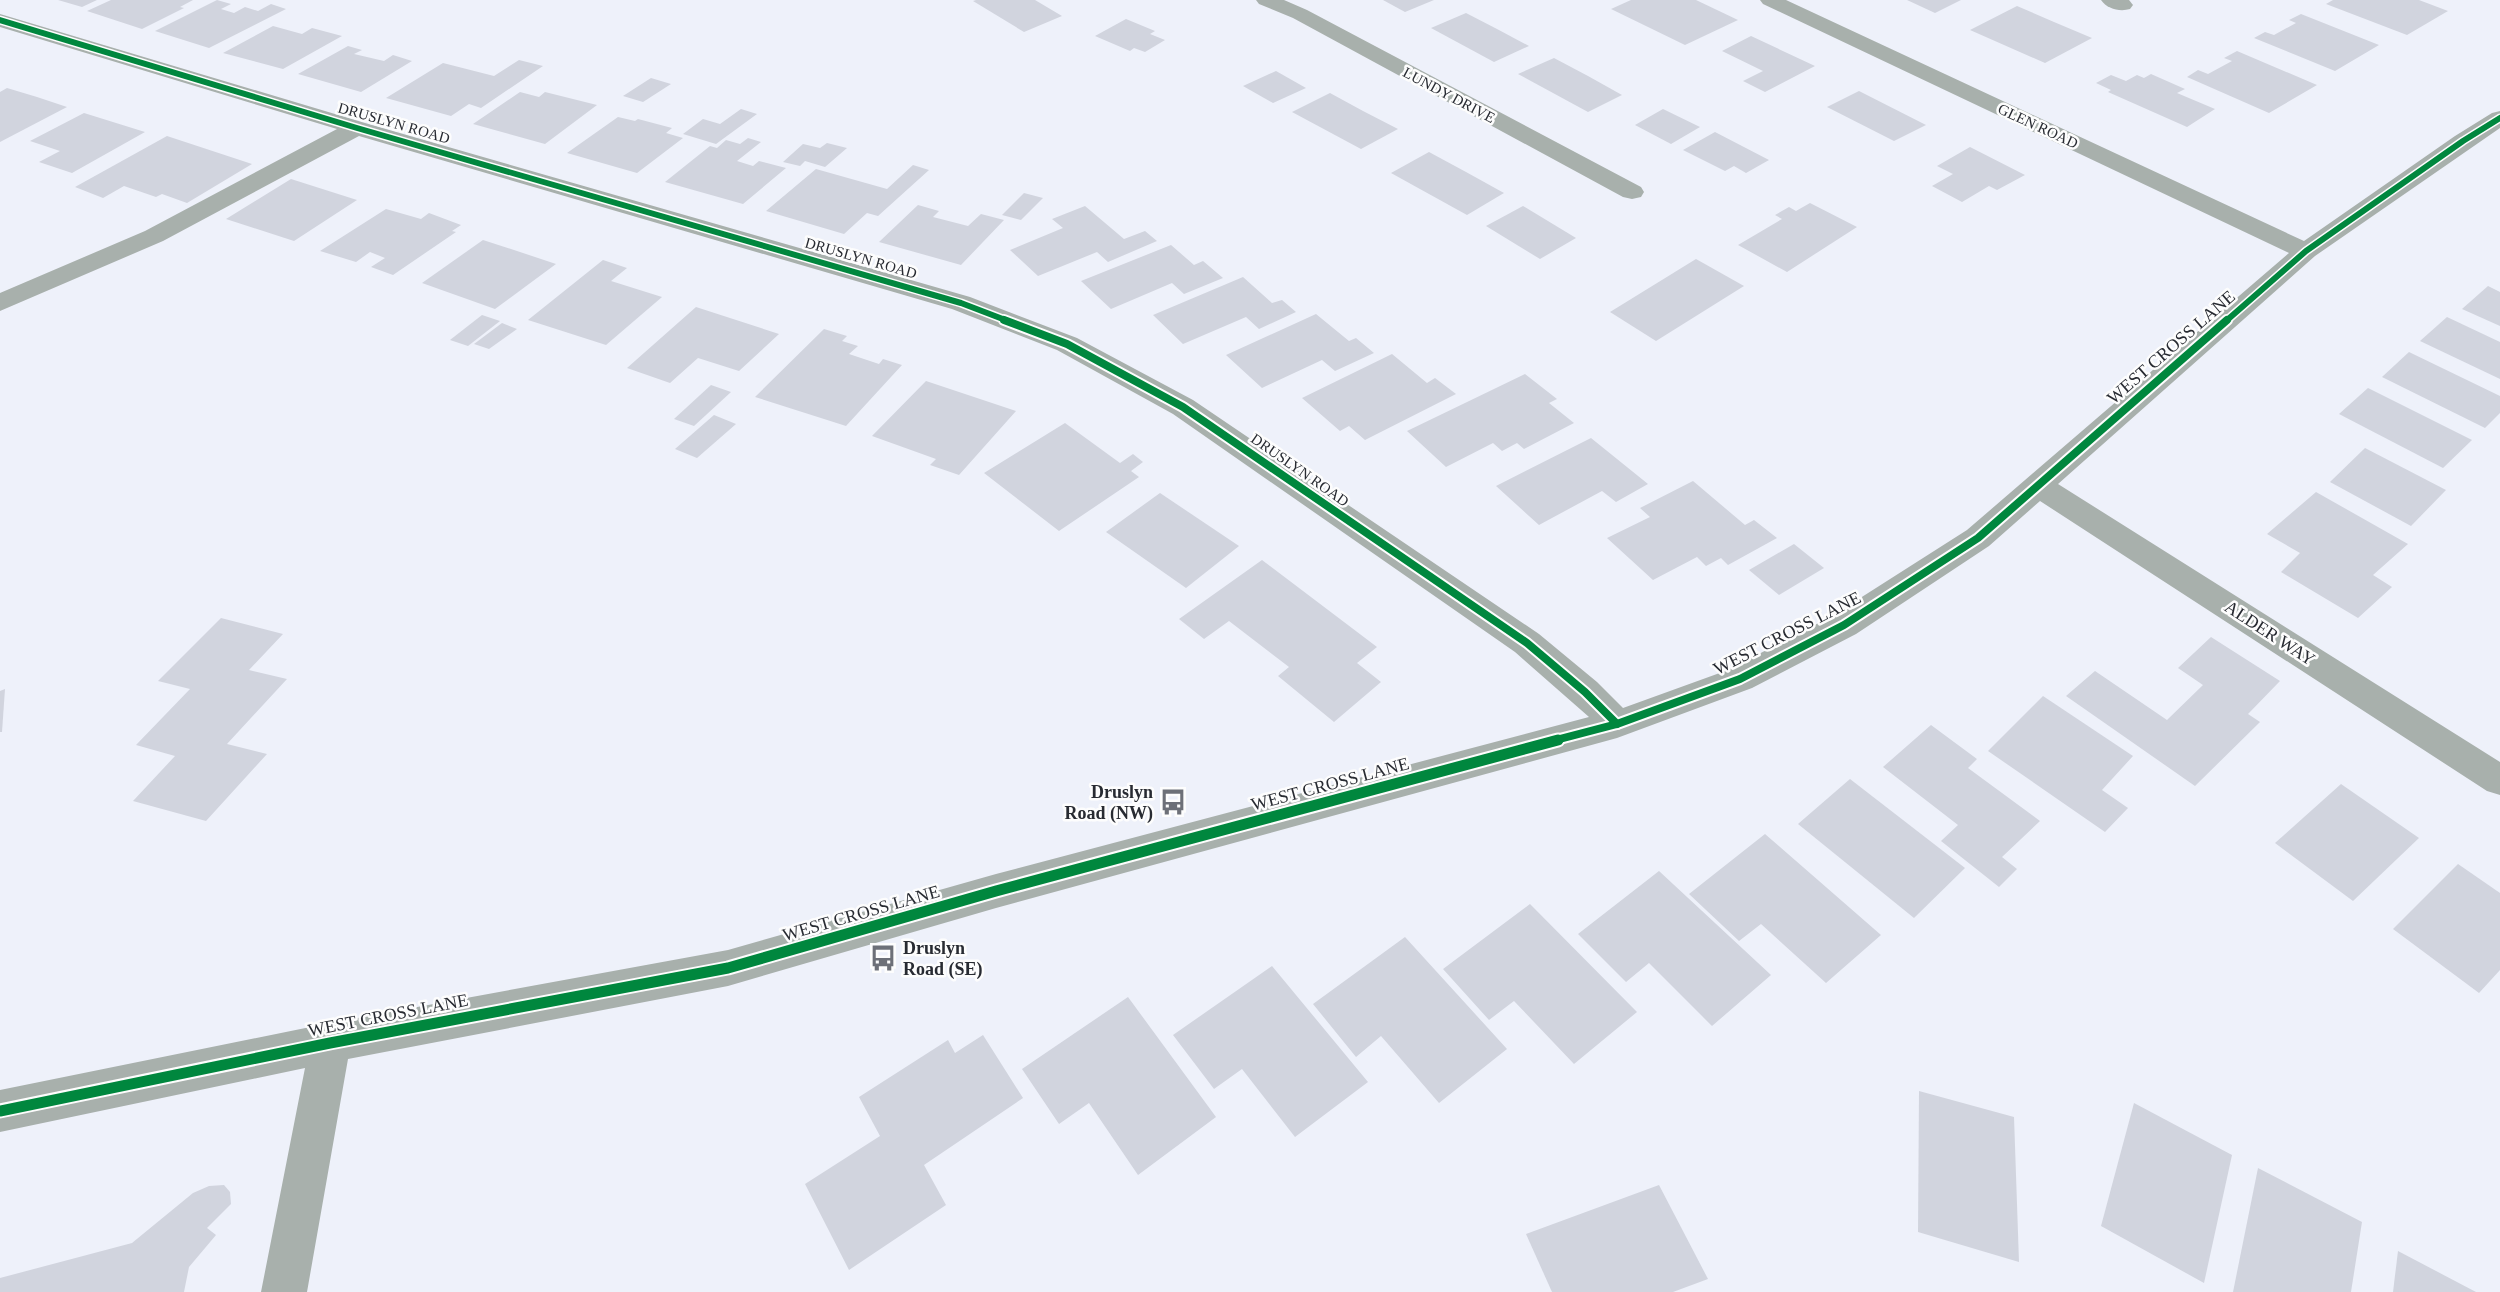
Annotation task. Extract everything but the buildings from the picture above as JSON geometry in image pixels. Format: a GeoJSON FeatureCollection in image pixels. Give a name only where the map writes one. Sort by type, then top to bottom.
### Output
{"type":"FeatureCollection","features":[{"type":"Feature","properties":{"kind":"street","name":"LUNDY DRIVE"},"geometry":{"type":"LineString","coordinates":[[1266,0],[1300,14],[1632,192]]}},
{"type":"Feature","properties":{"kind":"street","name":"GLEN ROAD"},"geometry":{"type":"LineString","coordinates":[[1770,0],[2306,252]]}},
{"type":"Feature","properties":{"kind":"street","name":"DRUSLYN ROAD"},"geometry":{"type":"LineString","coordinates":[[0,20],[357,128],[961,303],[1067,344],[1183,407],[1527,643],[1585,692],[1617,724]]}},
{"type":"Feature","properties":{"kind":"street","name":"WEST CROSS LANE"},"geometry":{"type":"LineString","coordinates":[[0,1111],[330,1043],[728,968],[996,891],[1617,724],[1740,679],[1844,625],[1978,538],[2306,252],[2444,153],[2500,118]]}},
{"type":"Feature","properties":{"kind":"street"},"geometry":{"type":"LineString","coordinates":[[0,303],[154,236],[357,128]]}},
{"type":"Feature","properties":{"kind":"street","name":"ALDER WAY"},"geometry":{"type":"LineString","coordinates":[[2039,486],[2500,780]]}},
{"type":"Feature","properties":{"kind":"street"},"geometry":{"type":"LineString","coordinates":[[284,1292],[330,1043]]}},
{"type":"Feature","properties":{"kind":"cycle path"},"geometry":{"type":"LineString","coordinates":[[0,20],[357,128],[961,303],[1067,344],[1183,407],[1527,643],[1585,692],[1617,724]]}},
{"type":"Feature","properties":{"kind":"cycle path"},"geometry":{"type":"LineString","coordinates":[[0,1111],[330,1043],[728,968],[996,891],[1617,724],[1740,679],[1844,625],[1978,538],[2306,251],[2463,141],[2500,118]]}},
{"type":"Feature","properties":{"kind":"place","name":"Druslyn Road (NW)"},"geometry":{"type":"Point","coordinates":[1173,802]}},
{"type":"Feature","properties":{"kind":"place","name":"Druslyn Road (SE)"},"geometry":{"type":"Point","coordinates":[883,958]}}]}
